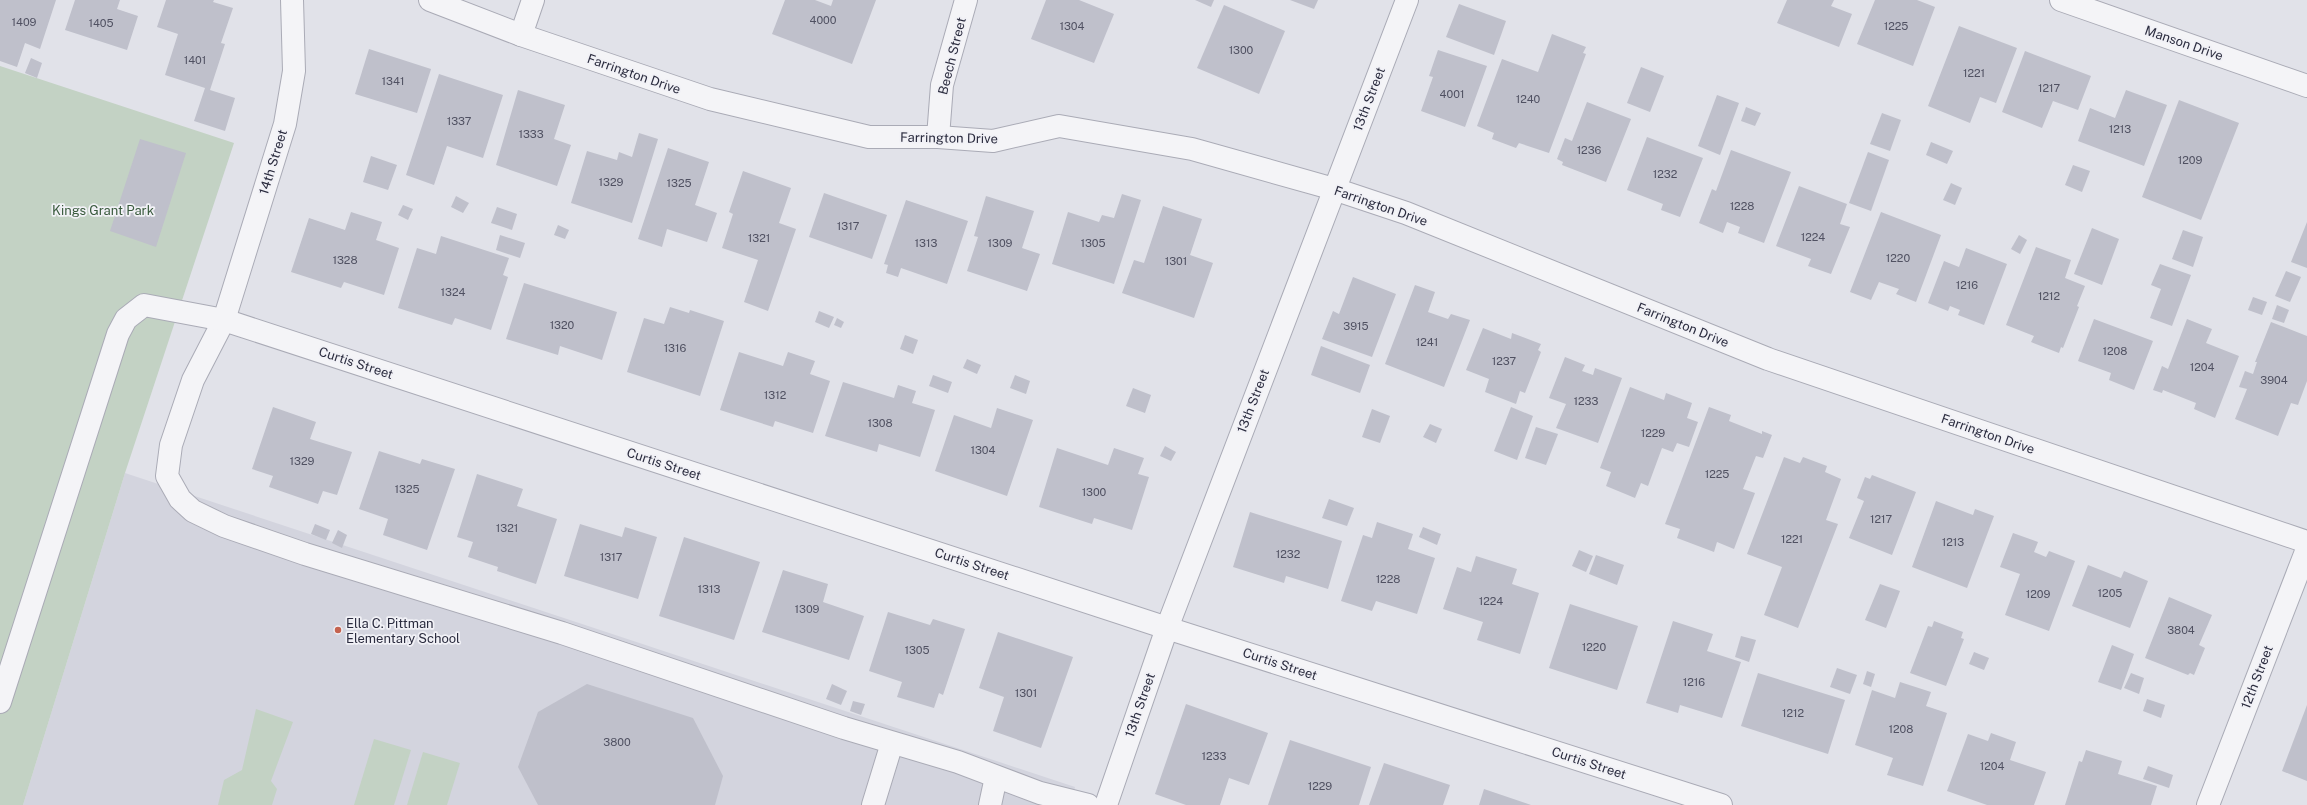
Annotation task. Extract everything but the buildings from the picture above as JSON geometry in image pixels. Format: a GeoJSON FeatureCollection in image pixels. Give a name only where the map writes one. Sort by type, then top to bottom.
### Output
{"type":"FeatureCollection","features":[{"type":"Feature","properties":{"kind":"street","name":"14th Street"},"geometry":{"type":"LineString","coordinates":[[292,0],[294,71],[285,124],[224,320],[193,380],[171,445],[167,476],[180,499],[193,510],[224,526],[304,554],[562,633],[836,726],[958,762],[1040,793],[1088,805]]}},
{"type":"Feature","properties":{"kind":"street","name":"Farrington Drive"},"geometry":{"type":"LineString","coordinates":[[430,0],[521,35],[710,99],[869,137],[938,137],[993,141],[1059,126],[1192,149],[1334,189],[1406,213],[1768,359],[2307,542]]}},
{"type":"Feature","properties":{"kind":"street"},"geometry":{"type":"LineString","coordinates":[[521,35],[533,0]]}},
{"type":"Feature","properties":{"kind":"street","name":"Beech Street"},"geometry":{"type":"LineString","coordinates":[[938,137],[942,85],[966,0]]}},
{"type":"Feature","properties":{"kind":"street","name":"13th Street"},"geometry":{"type":"LineString","coordinates":[[1106,805],[1167,628],[1407,0]]}},
{"type":"Feature","properties":{"kind":"street","name":"Manson Drive"},"geometry":{"type":"LineString","coordinates":[[2062,0],[2307,86]]}},
{"type":"Feature","properties":{"kind":"street","name":"Curtis Street"},"geometry":{"type":"LineString","coordinates":[[0,702],[118,334],[126,319],[144,304],[224,320],[1167,628],[1721,805]]}},
{"type":"Feature","properties":{"kind":"street","name":"12th Street"},"geometry":{"type":"LineString","coordinates":[[2208,805],[2307,549]]}},
{"type":"Feature","properties":{"kind":"street"},"geometry":{"type":"LineString","coordinates":[[873,805],[892,743]]}},
{"type":"Feature","properties":{"kind":"street"},"geometry":{"type":"LineString","coordinates":[[990,805],[996,776]]}},
{"type":"Feature","properties":{"kind":"shaded area","name":"Ella C. Pittman Elementary School"},"geometry":{"type":"Polygon","coordinates":[[[125,473],[1075,787],[1071,805],[23,805],[125,473]]]}},
{"type":"Feature","properties":{"kind":"green space","name":"Kings Grant Park"},"geometry":{"type":"Polygon","coordinates":[[[0,66],[234,143],[125,473],[23,805],[0,805],[0,66]]]}},
{"type":"Feature","properties":{"kind":"green space"},"geometry":{"type":"Polygon","coordinates":[[[256,709],[293,722],[271,781],[277,789],[272,805],[218,805],[224,780],[242,770],[256,709]]]}},
{"type":"Feature","properties":{"kind":"green space"},"geometry":{"type":"Polygon","coordinates":[[[374,739],[411,750],[394,805],[354,805],[374,739]]]}},
{"type":"Feature","properties":{"kind":"green space"},"geometry":{"type":"Polygon","coordinates":[[[423,752],[460,763],[447,805],[407,805],[423,752]]]}},
{"type":"Feature","properties":{"kind":"place","name":"Ella C. Pittman Elementary School"},"geometry":{"type":"Point","coordinates":[338,630]}}]}
